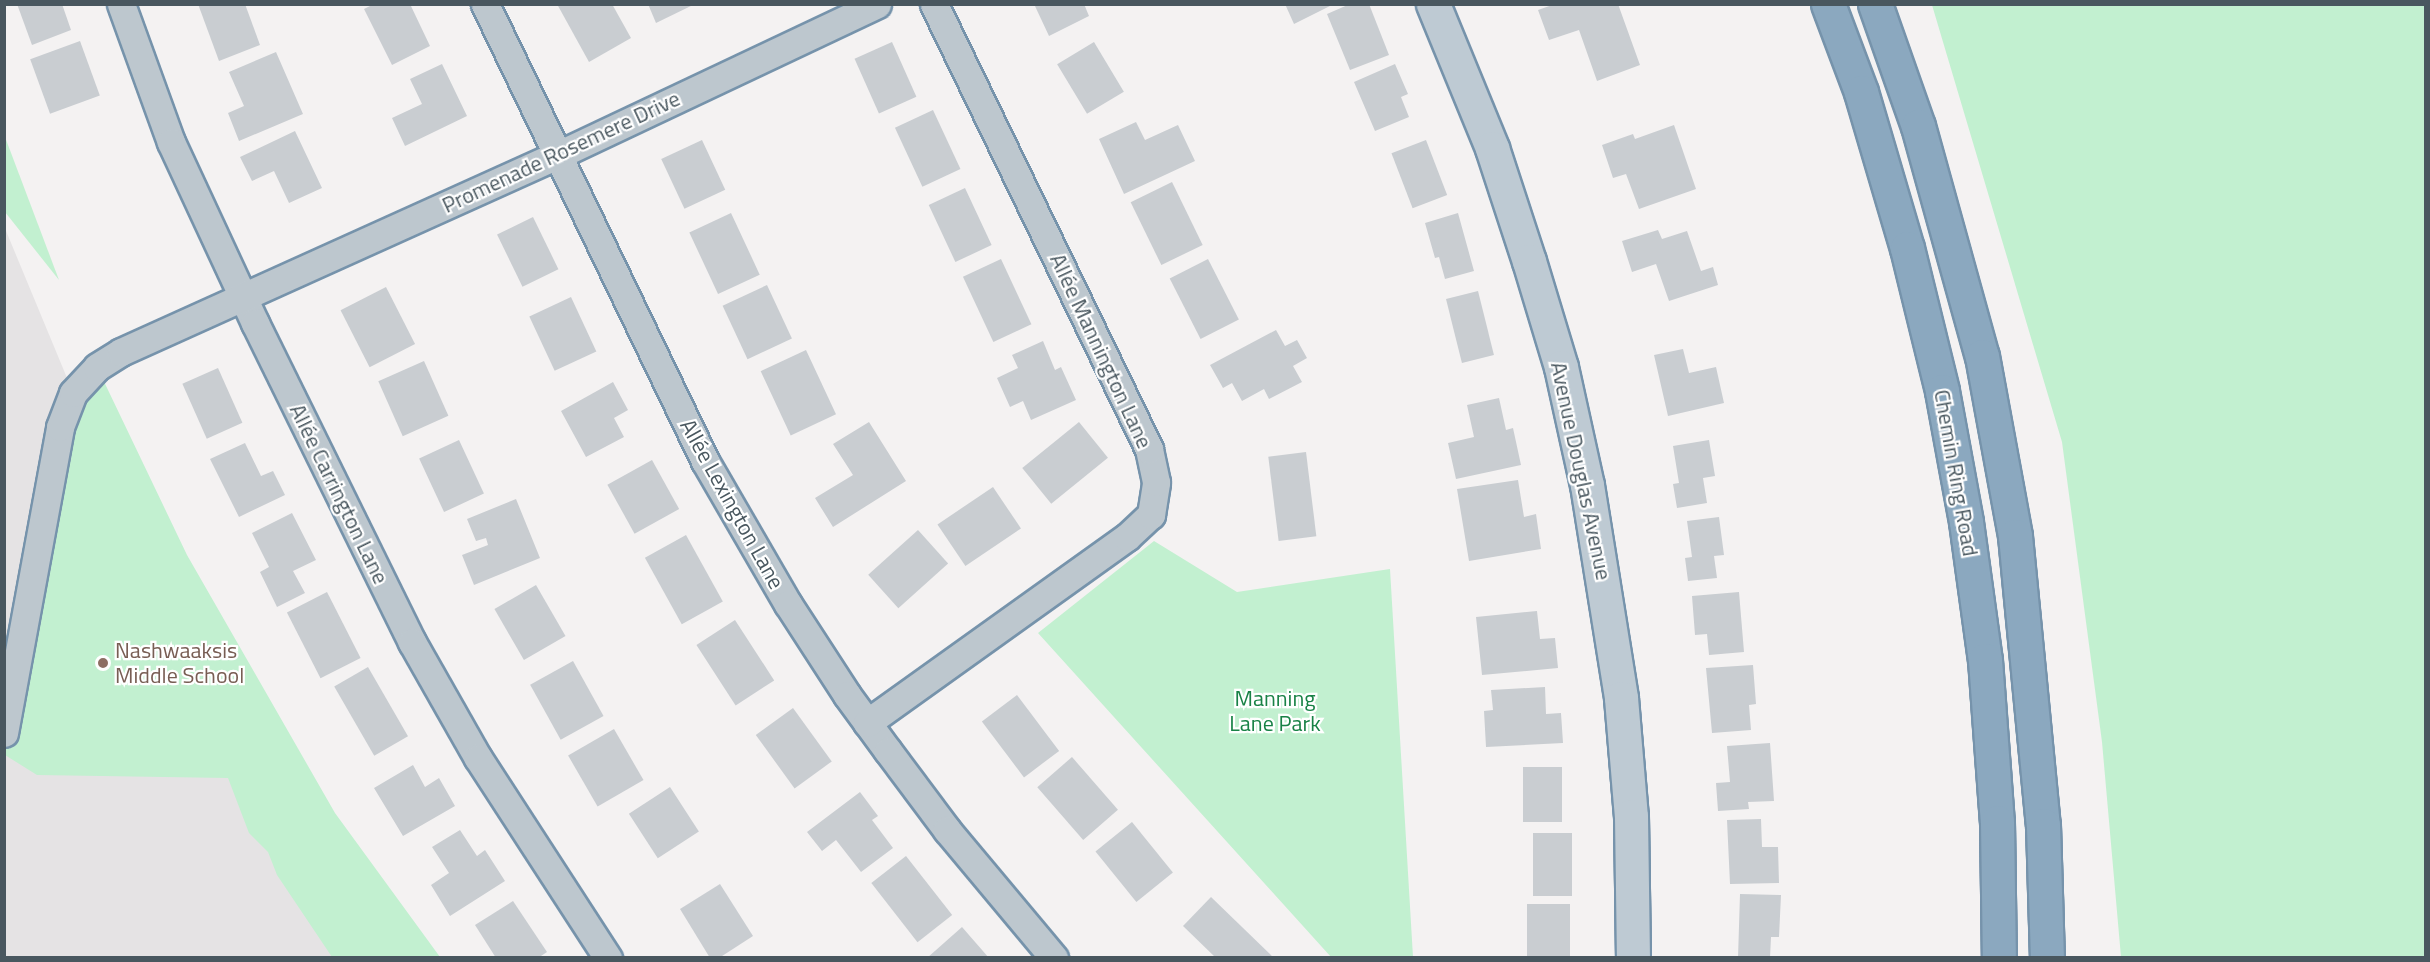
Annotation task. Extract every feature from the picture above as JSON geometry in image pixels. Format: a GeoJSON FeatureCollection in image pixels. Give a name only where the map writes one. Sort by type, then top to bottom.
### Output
{"type":"FeatureCollection","features":[{"type":"Feature","properties":{"kind":"highway","name":"Chemin Ring Road"},"geometry":{"type":"LineString","coordinates":[[1828,4],[1861,92],[1907,248],[1942,391],[1966,522],[1986,671],[1997,822],[1999,957]]}},
{"type":"Feature","properties":{"kind":"highway","name":"Chemin Ring Road"},"geometry":{"type":"LineString","coordinates":[[1875,4],[1918,126],[1982,356],[2015,536],[2043,825],[2047,957]]}},
{"type":"Feature","properties":{"kind":"street","name":"Allée Carrington Lane"},"geometry":{"type":"LineString","coordinates":[[121,4],[171,142],[243,296],[412,642],[478,758],[608,957]]}},
{"type":"Feature","properties":{"kind":"street","name":"Allée Lexington Lane"},"geometry":{"type":"LineString","coordinates":[[485,4],[556,156],[705,461],[788,604],[867,723],[948,830],[1054,957]]}},
{"type":"Feature","properties":{"kind":"street","name":"Promenade Rosemere Drive"},"geometry":{"type":"LineString","coordinates":[[4,733],[60,427],[73,393],[97,368],[121,352],[556,156],[877,4]]}},
{"type":"Feature","properties":{"kind":"street","name":"Allée Mannington Lane"},"geometry":{"type":"LineString","coordinates":[[867,723],[1127,537],[1151,515],[1156,482],[1149,448],[934,4]]}},
{"type":"Feature","properties":{"kind":"street","name":"Avenue Douglas Avenue"},"geometry":{"type":"LineString","coordinates":[[1433,4],[1492,148],[1529,261],[1561,367],[1587,485],[1620,699],[1631,816],[1633,957]]}},
{"type":"Feature","properties":{"kind":"shaded area","name":"Nashwaaksis Middle School"},"geometry":{"type":"Polygon","coordinates":[[[4,226],[155,590],[379,957],[5,957],[4,226]]]}},
{"type":"Feature","properties":{"kind":"green space"},"geometry":{"type":"Polygon","coordinates":[[[1932,5],[2425,5],[2425,957],[2121,957],[2102,742],[2062,442],[1932,5]]]}},
{"type":"Feature","properties":{"kind":"green space"},"geometry":{"type":"Polygon","coordinates":[[[5,137],[59,280],[5,212],[5,137]]]}},
{"type":"Feature","properties":{"kind":"green space"},"geometry":{"type":"Polygon","coordinates":[[[97,367],[187,555],[335,813],[440,957],[332,957],[277,875],[268,852],[249,833],[228,778],[37,775],[5,755],[5,733],[60,427],[97,367]]]}},
{"type":"Feature","properties":{"kind":"green space","name":"Manning Lane Park"},"geometry":{"type":"Polygon","coordinates":[[[1154,541],[1237,592],[1390,569],[1413,957],[1331,957],[1038,633],[1154,541]]]}},
{"type":"Feature","properties":{"kind":"building"},"geometry":{"type":"Polygon","coordinates":[[[17,4],[62,4],[71,30],[32,45],[17,4]]]}},
{"type":"Feature","properties":{"kind":"building"},"geometry":{"type":"Polygon","coordinates":[[[198,4],[245,4],[260,45],[219,61],[198,4]]]}},
{"type":"Feature","properties":{"kind":"building"},"geometry":{"type":"Polygon","coordinates":[[[374,4],[410,4],[430,46],[392,65],[364,9],[374,4]]]}},
{"type":"Feature","properties":{"kind":"building"},"geometry":{"type":"Polygon","coordinates":[[[557,4],[612,4],[631,38],[589,62],[557,4]]]}},
{"type":"Feature","properties":{"kind":"building"},"geometry":{"type":"Polygon","coordinates":[[[648,4],[695,4],[656,23],[648,4]]]}},
{"type":"Feature","properties":{"kind":"building"},"geometry":{"type":"Polygon","coordinates":[[[1034,4],[1084,4],[1089,16],[1049,36],[1034,4]]]}},
{"type":"Feature","properties":{"kind":"building"},"geometry":{"type":"Polygon","coordinates":[[[1285,4],[1334,4],[1294,24],[1285,4]]]}},
{"type":"Feature","properties":{"kind":"building"},"geometry":{"type":"Polygon","coordinates":[[[1350,4],[1369,4],[1389,55],[1350,70],[1327,14],[1350,4]]]}},
{"type":"Feature","properties":{"kind":"building"},"geometry":{"type":"Polygon","coordinates":[[[1555,4],[1618,4],[1640,65],[1597,81],[1579,30],[1549,40],[1538,10],[1555,4]]]}},
{"type":"Feature","properties":{"kind":"building"},"geometry":{"type":"Polygon","coordinates":[[[80,41],[100,96],[50,114],[30,59],[80,41]]]}},
{"type":"Feature","properties":{"kind":"building"},"geometry":{"type":"Polygon","coordinates":[[[892,42],[916,97],[879,113],[855,59],[892,42]]]}},
{"type":"Feature","properties":{"kind":"building"},"geometry":{"type":"Polygon","coordinates":[[[1094,42],[1124,92],[1087,114],[1057,64],[1094,42]]]}},
{"type":"Feature","properties":{"kind":"building"},"geometry":{"type":"Polygon","coordinates":[[[276,52],[303,114],[239,141],[228,113],[244,106],[229,72],[276,52]]]}},
{"type":"Feature","properties":{"kind":"building"},"geometry":{"type":"Polygon","coordinates":[[[442,64],[467,116],[405,146],[392,118],[422,104],[410,79],[442,64]]]}},
{"type":"Feature","properties":{"kind":"building"},"geometry":{"type":"Polygon","coordinates":[[[1395,64],[1408,94],[1401,97],[1409,117],[1375,131],[1354,82],[1395,64]]]}},
{"type":"Feature","properties":{"kind":"building"},"geometry":{"type":"Polygon","coordinates":[[[933,110],[960,169],[922,187],[895,128],[933,110]]]}},
{"type":"Feature","properties":{"kind":"building"},"geometry":{"type":"Polygon","coordinates":[[[1136,122],[1145,140],[1178,125],[1195,161],[1124,194],[1099,139],[1136,122]]]}},
{"type":"Feature","properties":{"kind":"building"},"geometry":{"type":"Polygon","coordinates":[[[1674,125],[1696,189],[1639,209],[1626,174],[1613,178],[1602,145],[1633,134],[1635,139],[1674,125]]]}},
{"type":"Feature","properties":{"kind":"building"},"geometry":{"type":"Polygon","coordinates":[[[295,131],[322,188],[289,203],[274,171],[252,181],[240,157],[295,131]]]}},
{"type":"Feature","properties":{"kind":"building"},"geometry":{"type":"Polygon","coordinates":[[[702,140],[725,190],[684,209],[661,159],[702,140]]]}},
{"type":"Feature","properties":{"kind":"building"},"geometry":{"type":"Polygon","coordinates":[[[1426,140],[1447,195],[1413,208],[1391,153],[1426,140]]]}},
{"type":"Feature","properties":{"kind":"building"},"geometry":{"type":"Polygon","coordinates":[[[1172,182],[1203,245],[1161,265],[1131,202],[1172,182]]]}},
{"type":"Feature","properties":{"kind":"building"},"geometry":{"type":"Polygon","coordinates":[[[965,188],[992,245],[955,262],[929,205],[965,188]]]}},
{"type":"Feature","properties":{"kind":"building"},"geometry":{"type":"Polygon","coordinates":[[[731,213],[760,275],[718,294],[689,232],[731,213]]]}},
{"type":"Feature","properties":{"kind":"building"},"geometry":{"type":"Polygon","coordinates":[[[1458,213],[1474,271],[1445,279],[1439,257],[1435,258],[1425,223],[1458,213]]]}},
{"type":"Feature","properties":{"kind":"building"},"geometry":{"type":"Polygon","coordinates":[[[533,217],[558,269],[522,287],[497,235],[533,217]]]}},
{"type":"Feature","properties":{"kind":"building"},"geometry":{"type":"Polygon","coordinates":[[[1658,230],[1662,239],[1687,231],[1701,271],[1713,267],[1718,285],[1669,301],[1656,264],[1632,272],[1622,241],[1658,230]]]}},
{"type":"Feature","properties":{"kind":"building"},"geometry":{"type":"Polygon","coordinates":[[[1001,259],[1031,324],[993,342],[963,277],[1001,259]]]}},
{"type":"Feature","properties":{"kind":"building"},"geometry":{"type":"Polygon","coordinates":[[[1208,259],[1239,320],[1201,339],[1170,279],[1208,259]]]}},
{"type":"Feature","properties":{"kind":"building"},"geometry":{"type":"Polygon","coordinates":[[[767,285],[792,338],[748,359],[723,306],[767,285]]]}},
{"type":"Feature","properties":{"kind":"building"},"geometry":{"type":"Polygon","coordinates":[[[386,287],[415,344],[370,367],[341,310],[386,287]]]}},
{"type":"Feature","properties":{"kind":"building"},"geometry":{"type":"Polygon","coordinates":[[[1478,291],[1494,355],[1462,363],[1446,299],[1478,291]]]}},
{"type":"Feature","properties":{"kind":"building"},"geometry":{"type":"Polygon","coordinates":[[[571,297],[596,351],[555,371],[529,316],[571,297]]]}},
{"type":"Feature","properties":{"kind":"building"},"geometry":{"type":"Polygon","coordinates":[[[1276,330],[1285,346],[1297,340],[1307,358],[1293,366],[1302,382],[1269,399],[1264,389],[1242,401],[1232,383],[1223,388],[1210,365],[1276,330]]]}},
{"type":"Feature","properties":{"kind":"building"},"geometry":{"type":"Polygon","coordinates":[[[1043,341],[1055,370],[1061,367],[1076,400],[1031,420],[1023,401],[1010,407],[997,378],[1018,368],[1012,355],[1043,341]]]}},
{"type":"Feature","properties":{"kind":"building"},"geometry":{"type":"Polygon","coordinates":[[[1683,349],[1689,373],[1716,367],[1724,403],[1668,416],[1654,355],[1683,349]]]}},
{"type":"Feature","properties":{"kind":"building"},"geometry":{"type":"Polygon","coordinates":[[[806,350],[836,414],[791,435],[761,371],[806,350]]]}},
{"type":"Feature","properties":{"kind":"building"},"geometry":{"type":"Polygon","coordinates":[[[424,361],[448,416],[403,436],[378,381],[424,361]]]}},
{"type":"Feature","properties":{"kind":"building"},"geometry":{"type":"Polygon","coordinates":[[[218,368],[242,423],[207,439],[182,384],[218,368]]]}},
{"type":"Feature","properties":{"kind":"building"},"geometry":{"type":"Polygon","coordinates":[[[613,382],[628,410],[614,418],[624,437],[586,457],[561,411],[613,382]]]}},
{"type":"Feature","properties":{"kind":"building"},"geometry":{"type":"Polygon","coordinates":[[[1499,398],[1506,430],[1513,428],[1521,465],[1456,479],[1448,443],[1474,437],[1467,405],[1499,398]]]}},
{"type":"Feature","properties":{"kind":"building"},"geometry":{"type":"Polygon","coordinates":[[[869,422],[906,481],[833,527],[815,498],[853,475],[833,444],[869,422]]]}},
{"type":"Feature","properties":{"kind":"building"},"geometry":{"type":"Polygon","coordinates":[[[1079,422],[1108,458],[1051,504],[1022,468],[1079,422]]]}},
{"type":"Feature","properties":{"kind":"building"},"geometry":{"type":"Polygon","coordinates":[[[459,440],[484,493],[444,512],[419,459],[459,440]]]}},
{"type":"Feature","properties":{"kind":"building"},"geometry":{"type":"Polygon","coordinates":[[[1709,440],[1715,476],[1703,478],[1707,503],[1677,508],[1673,484],[1679,483],[1673,446],[1709,440]]]}},
{"type":"Feature","properties":{"kind":"building"},"geometry":{"type":"Polygon","coordinates":[[[245,443],[261,476],[273,471],[285,495],[239,517],[210,459],[245,443]]]}},
{"type":"Feature","properties":{"kind":"building"},"geometry":{"type":"Polygon","coordinates":[[[1306,452],[1316,536],[1279,541],[1268,457],[1306,452]]]}},
{"type":"Feature","properties":{"kind":"building"},"geometry":{"type":"Polygon","coordinates":[[[652,460],[679,509],[635,534],[607,485],[652,460]]]}},
{"type":"Feature","properties":{"kind":"building"},"geometry":{"type":"Polygon","coordinates":[[[1518,480],[1524,517],[1536,514],[1541,549],[1469,561],[1457,489],[1518,480]]]}},
{"type":"Feature","properties":{"kind":"building"},"geometry":{"type":"Polygon","coordinates":[[[993,487],[1021,528],[965,566],[937,524],[993,487]]]}},
{"type":"Feature","properties":{"kind":"building"},"geometry":{"type":"Polygon","coordinates":[[[516,499],[540,558],[474,585],[462,555],[488,545],[486,538],[476,541],[467,519],[516,499]]]}},
{"type":"Feature","properties":{"kind":"building"},"geometry":{"type":"Polygon","coordinates":[[[292,513],[316,560],[293,571],[305,593],[277,607],[260,572],[269,567],[252,533],[292,513]]]}},
{"type":"Feature","properties":{"kind":"building"},"geometry":{"type":"Polygon","coordinates":[[[1719,517],[1724,555],[1714,556],[1717,578],[1688,581],[1685,558],[1692,557],[1687,521],[1719,517]]]}},
{"type":"Feature","properties":{"kind":"building"},"geometry":{"type":"Polygon","coordinates":[[[918,530],[948,563],[898,608],[868,575],[918,530]]]}},
{"type":"Feature","properties":{"kind":"building"},"geometry":{"type":"Polygon","coordinates":[[[686,535],[723,601],[682,624],[645,558],[686,535]]]}},
{"type":"Feature","properties":{"kind":"building"},"geometry":{"type":"Polygon","coordinates":[[[536,585],[566,636],[524,660],[494,609],[536,585]]]}},
{"type":"Feature","properties":{"kind":"building"},"geometry":{"type":"Polygon","coordinates":[[[327,592],[361,658],[321,678],[287,612],[327,592]]]}},
{"type":"Feature","properties":{"kind":"building"},"geometry":{"type":"Polygon","coordinates":[[[1739,592],[1744,652],[1709,655],[1707,634],[1695,635],[1692,596],[1739,592]]]}},
{"type":"Feature","properties":{"kind":"building"},"geometry":{"type":"Polygon","coordinates":[[[1537,611],[1540,639],[1555,638],[1558,668],[1482,675],[1476,617],[1537,611]]]}},
{"type":"Feature","properties":{"kind":"building"},"geometry":{"type":"Polygon","coordinates":[[[735,620],[774,680],[736,705],[696,645],[735,620]]]}},
{"type":"Feature","properties":{"kind":"building"},"geometry":{"type":"Polygon","coordinates":[[[573,661],[604,716],[561,740],[530,685],[573,661]]]}},
{"type":"Feature","properties":{"kind":"building"},"geometry":{"type":"Polygon","coordinates":[[[1753,665],[1756,704],[1749,705],[1751,730],[1712,733],[1706,668],[1753,665]]]}},
{"type":"Feature","properties":{"kind":"building"},"geometry":{"type":"Polygon","coordinates":[[[368,667],[408,736],[374,756],[334,686],[368,667]]]}},
{"type":"Feature","properties":{"kind":"building"},"geometry":{"type":"Polygon","coordinates":[[[1545,687],[1546,714],[1561,713],[1563,743],[1486,747],[1484,711],[1493,710],[1491,690],[1545,687]]]}},
{"type":"Feature","properties":{"kind":"building"},"geometry":{"type":"Polygon","coordinates":[[[1017,695],[1059,751],[1024,777],[982,721],[1017,695]]]}},
{"type":"Feature","properties":{"kind":"building"},"geometry":{"type":"Polygon","coordinates":[[[793,708],[832,761],[795,788],[756,735],[793,708]]]}},
{"type":"Feature","properties":{"kind":"building"},"geometry":{"type":"Polygon","coordinates":[[[614,729],[644,780],[598,807],[568,756],[614,729]]]}},
{"type":"Feature","properties":{"kind":"building"},"geometry":{"type":"Polygon","coordinates":[[[1770,743],[1774,801],[1748,802],[1749,809],[1718,811],[1716,783],[1730,782],[1727,746],[1770,743]]]}},
{"type":"Feature","properties":{"kind":"building"},"geometry":{"type":"Polygon","coordinates":[[[1072,757],[1118,810],[1083,840],[1037,787],[1072,757]]]}},
{"type":"Feature","properties":{"kind":"building"},"geometry":{"type":"Polygon","coordinates":[[[413,765],[425,787],[439,778],[455,806],[403,836],[374,788],[413,765]]]}},
{"type":"Feature","properties":{"kind":"building"},"geometry":{"type":"Polygon","coordinates":[[[1523,767],[1562,767],[1562,822],[1523,822],[1523,767]]]}},
{"type":"Feature","properties":{"kind":"building"},"geometry":{"type":"Polygon","coordinates":[[[670,787],[699,831],[658,858],[629,814],[670,787]]]}},
{"type":"Feature","properties":{"kind":"building"},"geometry":{"type":"Polygon","coordinates":[[[860,792],[878,816],[872,820],[893,848],[861,872],[836,840],[822,851],[807,832],[860,792]]]}},
{"type":"Feature","properties":{"kind":"building"},"geometry":{"type":"Polygon","coordinates":[[[1761,819],[1762,847],[1778,847],[1779,883],[1730,884],[1727,820],[1761,819]]]}},
{"type":"Feature","properties":{"kind":"building"},"geometry":{"type":"Polygon","coordinates":[[[1132,822],[1173,873],[1136,902],[1095,852],[1132,822]]]}},
{"type":"Feature","properties":{"kind":"building"},"geometry":{"type":"Polygon","coordinates":[[[460,830],[477,856],[485,850],[505,881],[450,916],[431,885],[449,873],[432,847],[460,830]]]}},
{"type":"Feature","properties":{"kind":"building"},"geometry":{"type":"Polygon","coordinates":[[[1533,833],[1572,833],[1572,896],[1533,896],[1533,833]]]}},
{"type":"Feature","properties":{"kind":"building"},"geometry":{"type":"Polygon","coordinates":[[[906,856],[952,915],[918,942],[871,883],[906,856]]]}},
{"type":"Feature","properties":{"kind":"building"},"geometry":{"type":"Polygon","coordinates":[[[720,884],[753,936],[719,958],[710,958],[680,909],[720,884]]]}},
{"type":"Feature","properties":{"kind":"building"},"geometry":{"type":"Polygon","coordinates":[[[1740,894],[1781,895],[1779,937],[1771,937],[1770,958],[1738,958],[1740,894]]]}},
{"type":"Feature","properties":{"kind":"building"},"geometry":{"type":"Polygon","coordinates":[[[1211,897],[1274,958],[1216,958],[1183,926],[1211,897]]]}},
{"type":"Feature","properties":{"kind":"building"},"geometry":{"type":"Polygon","coordinates":[[[513,901],[547,952],[538,958],[496,958],[475,925],[513,901]]]}},
{"type":"Feature","properties":{"kind":"building"},"geometry":{"type":"Polygon","coordinates":[[[1527,904],[1570,904],[1570,958],[1527,958],[1527,904]]]}},
{"type":"Feature","properties":{"kind":"building"},"geometry":{"type":"Polygon","coordinates":[[[962,927],[989,958],[927,958],[962,927]]]}},
{"type":"Feature","properties":{"kind":"place","name":"Nashwaaksis Middle School"},"geometry":{"type":"Point","coordinates":[103,663]}}]}
